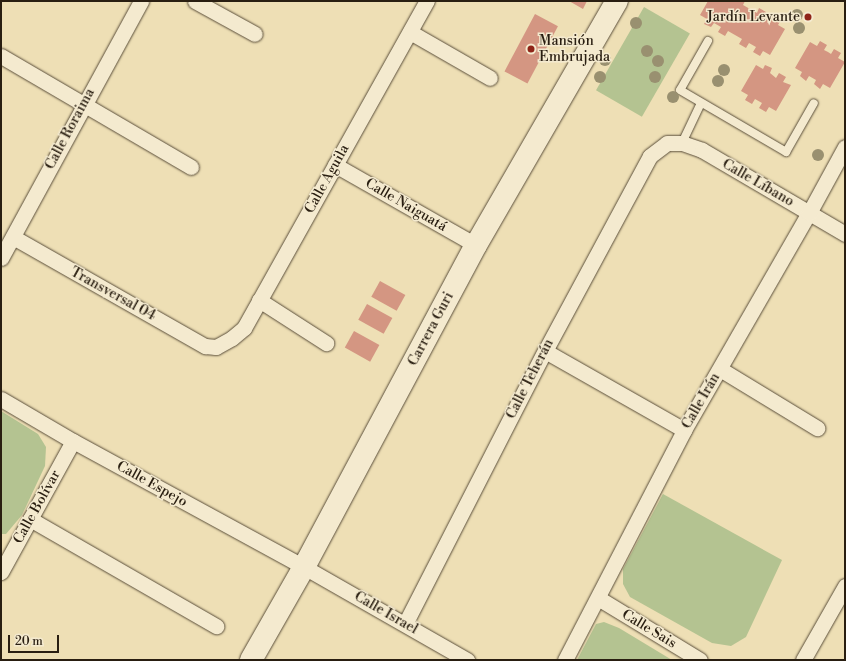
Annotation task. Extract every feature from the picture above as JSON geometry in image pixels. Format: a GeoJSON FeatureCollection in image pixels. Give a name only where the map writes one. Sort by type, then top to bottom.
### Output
{"type":"FeatureCollection","features":[{"type":"Feature","properties":{"kind":"street","name":"Calle Roraima"},"geometry":{"type":"LineString","coordinates":[[1,258],[83,104],[141,1]]}},
{"type":"Feature","properties":{"kind":"street"},"geometry":{"type":"LineString","coordinates":[[195,1],[255,34]]}},
{"type":"Feature","properties":{"kind":"street","name":"Calle Aguila"},"geometry":{"type":"LineString","coordinates":[[216,347],[232,338],[244,328],[427,1]]}},
{"type":"Feature","properties":{"kind":"street","name":"Carrera Guri"},"geometry":{"type":"LineString","coordinates":[[251,660],[304,567],[476,245],[617,1]]}},
{"type":"Feature","properties":{"kind":"street"},"geometry":{"type":"LineString","coordinates":[[410,32],[490,78]]}},
{"type":"Feature","properties":{"kind":"street"},"geometry":{"type":"LineString","coordinates":[[1,56],[191,166]]}},
{"type":"Feature","properties":{"kind":"street","name":"Calle Líbano"},"geometry":{"type":"LineString","coordinates":[[667,143],[682,143],[702,150],[845,234]]}},
{"type":"Feature","properties":{"kind":"street","name":"Calle Teherán"},"geometry":{"type":"LineString","coordinates":[[405,624],[544,351],[650,156],[667,143]]}},
{"type":"Feature","properties":{"kind":"street","name":"Calle Irán"},"geometry":{"type":"LineString","coordinates":[[565,660],[684,430],[809,213],[845,147]]}},
{"type":"Feature","properties":{"kind":"street","name":"Calle Naiguatá"},"geometry":{"type":"LineString","coordinates":[[335,165],[476,245]]}},
{"type":"Feature","properties":{"kind":"street","name":"Transversal 04"},"geometry":{"type":"LineString","coordinates":[[12,237],[205,346],[216,347]]}},
{"type":"Feature","properties":{"kind":"street"},"geometry":{"type":"LineString","coordinates":[[259,300],[326,343]]}},
{"type":"Feature","properties":{"kind":"street"},"geometry":{"type":"LineString","coordinates":[[544,351],[684,430]]}},
{"type":"Feature","properties":{"kind":"street"},"geometry":{"type":"LineString","coordinates":[[720,369],[817,428]]}},
{"type":"Feature","properties":{"kind":"street","name":"Calle Espejo"},"geometry":{"type":"LineString","coordinates":[[1,399],[72,441],[304,567]]}},
{"type":"Feature","properties":{"kind":"street","name":"Calle Bolívar"},"geometry":{"type":"LineString","coordinates":[[2,569],[72,441]]}},
{"type":"Feature","properties":{"kind":"street"},"geometry":{"type":"LineString","coordinates":[[30,519],[216,626]]}},
{"type":"Feature","properties":{"kind":"street","name":"Calle Israel"},"geometry":{"type":"LineString","coordinates":[[304,567],[467,660]]}},
{"type":"Feature","properties":{"kind":"street"},"geometry":{"type":"LineString","coordinates":[[804,660],[845,586]]}},
{"type":"Feature","properties":{"kind":"street","name":"Calle Sais"},"geometry":{"type":"LineString","coordinates":[[598,598],[700,660]]}},
{"type":"Feature","properties":{"kind":"lane"},"geometry":{"type":"LineString","coordinates":[[708,41],[680,90],[701,103],[786,152],[814,103]]}},
{"type":"Feature","properties":{"kind":"lane"},"geometry":{"type":"LineString","coordinates":[[682,143],[701,103]]}},
{"type":"Feature","properties":{"kind":"green space"},"geometry":{"type":"Polygon","coordinates":[[[644,7],[690,34],[642,117],[596,90],[644,7]]]}},
{"type":"Feature","properties":{"kind":"green space"},"geometry":{"type":"Polygon","coordinates":[[[1,411],[38,434],[46,447],[45,466],[22,515],[6,534],[1,534],[1,411]]]}},
{"type":"Feature","properties":{"kind":"green space"},"geometry":{"type":"Polygon","coordinates":[[[663,494],[782,560],[746,637],[731,646],[712,643],[630,597],[623,584],[623,569],[663,494]]]}},
{"type":"Feature","properties":{"kind":"green space"},"geometry":{"type":"Polygon","coordinates":[[[604,622],[619,628],[672,660],[577,660],[596,624],[604,622]]]}},
{"type":"Feature","properties":{"kind":"building"},"geometry":{"type":"Polygon","coordinates":[[[569,1],[587,1],[583,9],[569,1]]]}},
{"type":"Feature","properties":{"kind":"building"},"geometry":{"type":"Polygon","coordinates":[[[708,1],[745,1],[743,5],[757,13],[759,8],[766,12],[764,17],[771,21],[773,16],[781,20],[778,25],[785,29],[770,55],[763,51],[760,56],[753,52],[756,47],[749,43],[746,48],[739,44],[742,39],[728,31],[725,36],[718,32],[721,27],[714,23],[711,27],[704,24],[707,19],[700,15],[708,1]]]}},
{"type":"Feature","properties":{"kind":"building","name":"Mansión Embrujada"},"geometry":{"type":"Polygon","coordinates":[[[535,14],[558,26],[527,84],[504,71],[535,14]]]}},
{"type":"Feature","properties":{"kind":"building"},"geometry":{"type":"Polygon","coordinates":[[[820,41],[827,45],[824,50],[831,54],[834,49],[841,53],[838,58],[845,62],[830,88],[823,84],[820,89],[814,84],[816,80],[809,76],[806,81],[800,76],[802,72],[795,68],[810,42],[817,46],[820,41]]]}},
{"type":"Feature","properties":{"kind":"building"},"geometry":{"type":"Polygon","coordinates":[[[756,65],[763,69],[765,65],[772,68],[770,73],[776,78],[779,73],[786,77],[783,82],[791,85],[776,111],[769,107],[766,112],[759,108],[762,103],[755,99],[752,104],[745,100],[748,95],[741,91],[756,65]]]}},
{"type":"Feature","properties":{"kind":"building"},"geometry":{"type":"Polygon","coordinates":[[[380,281],[405,295],[397,311],[371,297],[380,281]]]}},
{"type":"Feature","properties":{"kind":"building"},"geometry":{"type":"Polygon","coordinates":[[[367,304],[392,318],[384,334],[358,320],[367,304]]]}},
{"type":"Feature","properties":{"kind":"building"},"geometry":{"type":"Polygon","coordinates":[[[354,331],[379,345],[370,362],[345,348],[354,331]]]}},
{"type":"Feature","properties":{"kind":"place","name":"Jardín Levante"},"geometry":{"type":"Point","coordinates":[808,17]}},
{"type":"Feature","properties":{"kind":"place","name":"Mansión Embrujada"},"geometry":{"type":"Point","coordinates":[531,49]}}]}
